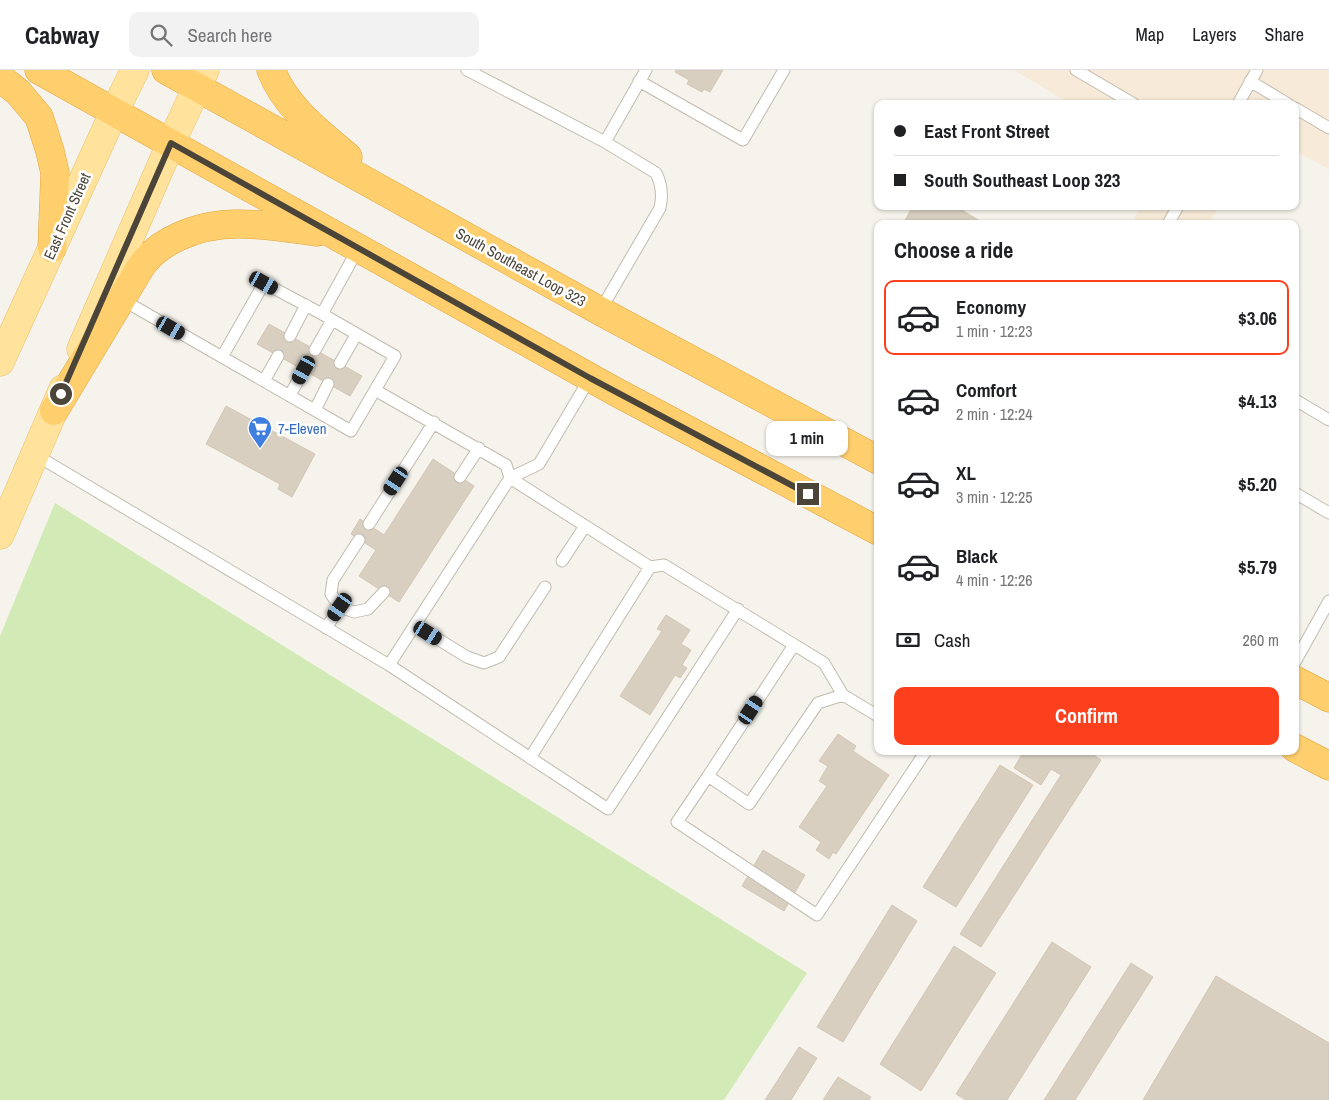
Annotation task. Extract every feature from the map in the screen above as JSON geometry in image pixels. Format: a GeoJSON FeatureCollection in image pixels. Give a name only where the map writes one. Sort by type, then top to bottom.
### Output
{"type":"FeatureCollection","features":[{"type":"Feature","properties":{"kind":"highway"},"geometry":{"type":"LineString","coordinates":[[40,70],[590,378],[874,529]]}},
{"type":"Feature","properties":{"kind":"highway","name":"South Southeast Loop 323"},"geometry":{"type":"LineString","coordinates":[[166,70],[201,78],[386,192],[600,311],[874,458]]}},
{"type":"Feature","properties":{"kind":"highway"},"geometry":{"type":"LineString","coordinates":[[271,70],[284,96],[296,112],[386,192]]}},
{"type":"Feature","properties":{"kind":"highway"},"geometry":{"type":"LineString","coordinates":[[0,78],[18,92],[30,105],[39,117],[44,132],[54,173],[52,248]]}},
{"type":"Feature","properties":{"kind":"highway"},"geometry":{"type":"LineString","coordinates":[[54,411],[147,258],[165,243],[202,227],[227,223],[254,224],[332,235]]}},
{"type":"Feature","properties":{"kind":"highway"},"geometry":{"type":"LineString","coordinates":[[1299,682],[1329,698]]}},
{"type":"Feature","properties":{"kind":"highway"},"geometry":{"type":"LineString","coordinates":[[1299,750],[1329,766]]}},
{"type":"Feature","properties":{"kind":"main road","name":"East Front Street"},"geometry":{"type":"LineString","coordinates":[[0,362],[135,70]]}},
{"type":"Feature","properties":{"kind":"main road"},"geometry":{"type":"LineString","coordinates":[[0,535],[201,78]]}},
{"type":"Feature","properties":{"kind":"lane"},"geometry":{"type":"LineString","coordinates":[[467,70],[604,142],[656,173],[660,182],[662,200],[660,208],[600,311]]}},
{"type":"Feature","properties":{"kind":"lane"},"geometry":{"type":"LineString","coordinates":[[604,142],[646,70]]}},
{"type":"Feature","properties":{"kind":"lane"},"geometry":{"type":"LineString","coordinates":[[639,81],[743,140],[784,70]]}},
{"type":"Feature","properties":{"kind":"lane"},"geometry":{"type":"LineString","coordinates":[[1076,70],[1127,100]]}},
{"type":"Feature","properties":{"kind":"lane"},"geometry":{"type":"LineString","coordinates":[[1240,100],[1257,70]]}},
{"type":"Feature","properties":{"kind":"lane"},"geometry":{"type":"LineString","coordinates":[[1250,81],[1281,100]]}},
{"type":"Feature","properties":{"kind":"lane"},"geometry":{"type":"LineString","coordinates":[[1299,110],[1329,128]]}},
{"type":"Feature","properties":{"kind":"lane"},"geometry":{"type":"LineString","coordinates":[[315,350],[327,317],[358,249]]}},
{"type":"Feature","properties":{"kind":"lane"},"geometry":{"type":"LineString","coordinates":[[121,299],[222,357],[264,381],[290,396],[315,410],[351,431],[395,356],[264,283],[222,357]]}},
{"type":"Feature","properties":{"kind":"lane"},"geometry":{"type":"LineString","coordinates":[[290,336],[306,306]]}},
{"type":"Feature","properties":{"kind":"lane"},"geometry":{"type":"LineString","coordinates":[[340,364],[356,335]]}},
{"type":"Feature","properties":{"kind":"lane"},"geometry":{"type":"LineString","coordinates":[[264,381],[278,356]]}},
{"type":"Feature","properties":{"kind":"lane"},"geometry":{"type":"LineString","coordinates":[[290,396],[304,370]]}},
{"type":"Feature","properties":{"kind":"lane"},"geometry":{"type":"LineString","coordinates":[[389,665],[510,478],[539,464],[590,378]]}},
{"type":"Feature","properties":{"kind":"lane"},"geometry":{"type":"LineString","coordinates":[[315,410],[328,384]]}},
{"type":"Feature","properties":{"kind":"lane"},"geometry":{"type":"LineString","coordinates":[[375,390],[434,422],[506,465],[510,478],[650,567],[664,565],[824,663],[843,695],[874,714]]}},
{"type":"Feature","properties":{"kind":"lane"},"geometry":{"type":"LineString","coordinates":[[1299,402],[1329,420]]}},
{"type":"Feature","properties":{"kind":"lane"},"geometry":{"type":"LineString","coordinates":[[369,524],[434,422]]}},
{"type":"Feature","properties":{"kind":"lane"},"geometry":{"type":"LineString","coordinates":[[460,477],[479,448]]}},
{"type":"Feature","properties":{"kind":"lane"},"geometry":{"type":"LineString","coordinates":[[34,454],[389,665],[608,809],[738,609]]}},
{"type":"Feature","properties":{"kind":"lane"},"geometry":{"type":"LineString","coordinates":[[1299,495],[1329,513]]}},
{"type":"Feature","properties":{"kind":"lane"},"geometry":{"type":"LineString","coordinates":[[562,561],[585,526]]}},
{"type":"Feature","properties":{"kind":"lane"},"geometry":{"type":"LineString","coordinates":[[359,540],[333,580],[331,594],[340,607],[354,612],[368,609],[384,592]]}},
{"type":"Feature","properties":{"kind":"lane"},"geometry":{"type":"LineString","coordinates":[[530,758],[650,567]]}},
{"type":"Feature","properties":{"kind":"lane"},"geometry":{"type":"LineString","coordinates":[[415,625],[468,657],[484,663],[499,657],[545,587]]}},
{"type":"Feature","properties":{"kind":"lane"},"geometry":{"type":"LineString","coordinates":[[1299,655],[1329,601]]}},
{"type":"Feature","properties":{"kind":"lane"},"geometry":{"type":"LineString","coordinates":[[326,628],[340,607]]}},
{"type":"Feature","properties":{"kind":"lane"},"geometry":{"type":"LineString","coordinates":[[794,645],[677,822],[817,915],[923,755]]}},
{"type":"Feature","properties":{"kind":"lane"},"geometry":{"type":"LineString","coordinates":[[708,776],[750,804],[818,702],[843,695]]}},
{"type":"Feature","properties":{"kind":"shaded area"},"geometry":{"type":"Polygon","coordinates":[[[1014,70],[1329,70],[1329,169],[1299,153],[1299,100],[1064,100],[1014,70]]]}},
{"type":"Feature","properties":{"kind":"shaded area"},"geometry":{"type":"Polygon","coordinates":[[[1139,210],[1217,210],[1211,220],[1133,220],[1139,210]]]}},
{"type":"Feature","properties":{"kind":"green space"},"geometry":{"type":"Polygon","coordinates":[[[55,503],[807,973],[724,1100],[0,1100],[0,636],[55,503]]]}},
{"type":"Feature","properties":{"kind":"building"},"geometry":{"type":"Polygon","coordinates":[[[676,70],[723,70],[710,92],[704,89],[702,92],[687,84],[689,80],[675,72],[676,70]]]}},
{"type":"Feature","properties":{"kind":"building"},"geometry":{"type":"Polygon","coordinates":[[[911,210],[962,210],[978,220],[905,220],[911,210]]]}},
{"type":"Feature","properties":{"kind":"building"},"geometry":{"type":"Polygon","coordinates":[[[269,324],[362,376],[350,396],[257,344],[269,324]]]}},
{"type":"Feature","properties":{"kind":"building","name":"7-Eleven"},"geometry":{"type":"Polygon","coordinates":[[[226,406],[315,454],[292,497],[278,489],[280,484],[206,444],[226,406]]]}},
{"type":"Feature","properties":{"kind":"building"},"geometry":{"type":"Polygon","coordinates":[[[433,459],[474,486],[399,602],[359,576],[376,550],[351,534],[360,519],[384,535],[433,459]]]}},
{"type":"Feature","properties":{"kind":"building"},"geometry":{"type":"Polygon","coordinates":[[[666,615],[690,630],[681,644],[691,650],[682,665],[687,668],[680,678],[675,675],[650,715],[620,696],[662,631],[657,629],[666,615]]]}},
{"type":"Feature","properties":{"kind":"building"},"geometry":{"type":"Polygon","coordinates":[[[838,734],[856,746],[853,751],[889,775],[836,854],[833,852],[829,859],[816,850],[821,842],[799,827],[827,786],[819,781],[828,766],[819,761],[838,734]]]}},
{"type":"Feature","properties":{"kind":"building"},"geometry":{"type":"Polygon","coordinates":[[[1022,755],[1093,755],[1101,760],[981,947],[960,934],[1061,775],[1051,769],[1041,785],[1014,768],[1022,755]]]}},
{"type":"Feature","properties":{"kind":"building"},"geometry":{"type":"Polygon","coordinates":[[[1000,765],[1033,785],[956,907],[923,887],[1000,765]]]}},
{"type":"Feature","properties":{"kind":"building"},"geometry":{"type":"Polygon","coordinates":[[[763,850],[805,875],[784,911],[742,886],[763,850]]]}},
{"type":"Feature","properties":{"kind":"building"},"geometry":{"type":"Polygon","coordinates":[[[892,905],[917,921],[843,1042],[817,1027],[892,905]]]}},
{"type":"Feature","properties":{"kind":"building"},"geometry":{"type":"Polygon","coordinates":[[[1052,942],[1091,967],[1007,1100],[966,1100],[956,1094],[1052,942]]]}},
{"type":"Feature","properties":{"kind":"building"},"geometry":{"type":"Polygon","coordinates":[[[954,946],[996,973],[921,1091],[880,1064],[954,946]]]}},
{"type":"Feature","properties":{"kind":"building"},"geometry":{"type":"Polygon","coordinates":[[[1131,963],[1153,977],[1075,1100],[1044,1100],[1131,963]]]}},
{"type":"Feature","properties":{"kind":"building"},"geometry":{"type":"Polygon","coordinates":[[[1216,976],[1329,1043],[1329,1100],[1143,1100],[1216,976]]]}},
{"type":"Feature","properties":{"kind":"building"},"geometry":{"type":"Polygon","coordinates":[[[799,1047],[817,1058],[791,1100],[765,1100],[799,1047]]]}},
{"type":"Feature","properties":{"kind":"building"},"geometry":{"type":"Polygon","coordinates":[[[838,1077],[871,1097],[869,1100],[823,1100],[838,1077]]]}},
{"type":"Feature","properties":{"kind":"place","name":"7-Eleven"},"geometry":{"type":"Point","coordinates":[260,449]}},
{"type":"Feature","properties":{"kind":"route"},"geometry":{"type":"LineString","coordinates":[[61,394],[171,143],[590,378],[808,494]]}}]}
